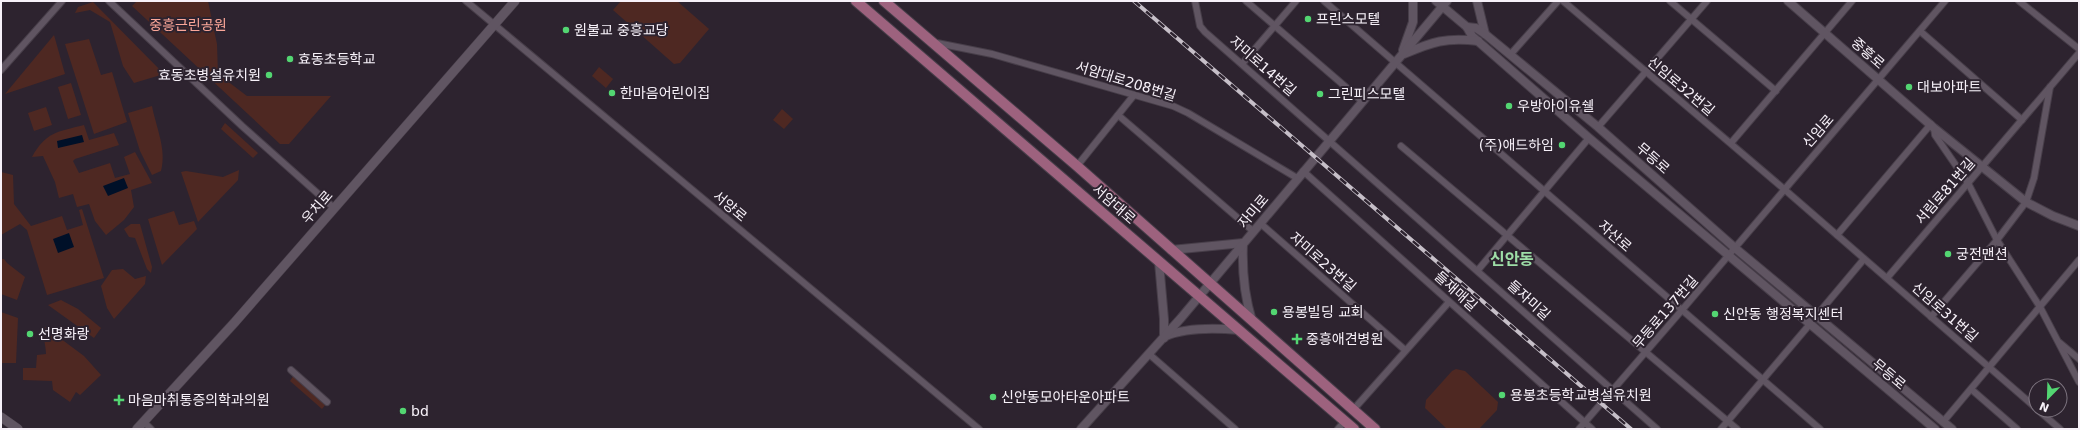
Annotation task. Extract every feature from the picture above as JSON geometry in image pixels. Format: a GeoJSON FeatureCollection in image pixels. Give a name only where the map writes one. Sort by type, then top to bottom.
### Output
{"type":"FeatureCollection","features":[{"type":"Feature","properties":{"kind":"main road","name":"우치로"},"geometry":{"type":"LineString","coordinates":[[137,429],[235,322],[516,1]]}},
{"type":"Feature","properties":{"kind":"main road","name":"서암대로"},"geometry":{"type":"LineString","coordinates":[[856,1],[1239,330],[1342,425],[1354,429]]}},
{"type":"Feature","properties":{"kind":"main road","name":"서암대로"},"geometry":{"type":"LineString","coordinates":[[884,1],[1077,166],[1375,429]]}},
{"type":"Feature","properties":{"kind":"main road"},"geometry":{"type":"LineString","coordinates":[[1,417],[18,429]]}},
{"type":"Feature","properties":{"kind":"street"},"geometry":{"type":"LineString","coordinates":[[1,70],[62,1]]}},
{"type":"Feature","properties":{"kind":"street"},"geometry":{"type":"LineString","coordinates":[[109,1],[334,208]]}},
{"type":"Feature","properties":{"kind":"street","name":"서양로"},"geometry":{"type":"LineString","coordinates":[[466,1],[979,429]]}},
{"type":"Feature","properties":{"kind":"street","name":"자미로14번길"},"geometry":{"type":"LineString","coordinates":[[1195,1],[1200,26],[1329,141]]}},
{"type":"Feature","properties":{"kind":"street"},"geometry":{"type":"LineString","coordinates":[[1246,1],[1362,101]]}},
{"type":"Feature","properties":{"kind":"street"},"geometry":{"type":"LineString","coordinates":[[1242,64],[1296,1]]}},
{"type":"Feature","properties":{"kind":"street","name":"자산로"},"geometry":{"type":"LineString","coordinates":[[1324,1],[1820,429]]}},
{"type":"Feature","properties":{"kind":"street"},"geometry":{"type":"LineString","coordinates":[[1401,55],[1413,22],[1413,1]]}},
{"type":"Feature","properties":{"kind":"street"},"geometry":{"type":"LineString","coordinates":[[1477,1],[1485,34]]}},
{"type":"Feature","properties":{"kind":"street"},"geometry":{"type":"LineString","coordinates":[[1510,55],[1558,1]]}},
{"type":"Feature","properties":{"kind":"street","name":"신임로32번길"},"geometry":{"type":"LineString","coordinates":[[1563,1],[1784,189]]}},
{"type":"Feature","properties":{"kind":"street"},"geometry":{"type":"LineString","coordinates":[[1670,1],[1776,91]]}},
{"type":"Feature","properties":{"kind":"street"},"geometry":{"type":"LineString","coordinates":[[1598,128],[1707,1]]}},
{"type":"Feature","properties":{"kind":"street","name":"중흥로"},"geometry":{"type":"LineString","coordinates":[[1788,1],[1933,126],[2026,202],[2053,216],[2079,226]]}},
{"type":"Feature","properties":{"kind":"street"},"geometry":{"type":"LineString","coordinates":[[1731,143],[1852,1]]}},
{"type":"Feature","properties":{"kind":"street","name":"신임로"},"geometry":{"type":"LineString","coordinates":[[1735,248],[1945,1]]}},
{"type":"Feature","properties":{"kind":"street"},"geometry":{"type":"LineString","coordinates":[[2019,1],[2079,49]]}},
{"type":"Feature","properties":{"kind":"street","name":"자미로"},"geometry":{"type":"LineString","coordinates":[[1081,429],[1164,338],[1401,55],[1442,3]]}},
{"type":"Feature","properties":{"kind":"street","name":"무등로"},"geometry":{"type":"LineString","coordinates":[[1442,3],[1467,27],[1472,36],[1478,42],[1589,138],[1935,429]]}},
{"type":"Feature","properties":{"kind":"street","name":"무등로"},"geometry":{"type":"LineString","coordinates":[[1467,27],[1476,28],[1485,34],[1598,128],[1735,248],[1952,429]]}},
{"type":"Feature","properties":{"kind":"street"},"geometry":{"type":"LineString","coordinates":[[1920,31],[2022,120]]}},
{"type":"Feature","properties":{"kind":"street"},"geometry":{"type":"LineString","coordinates":[[1401,55],[1434,41],[1452,39],[1478,42]]}},
{"type":"Feature","properties":{"kind":"street","name":"서암대로208번길"},"geometry":{"type":"LineString","coordinates":[[933,42],[992,54],[1173,106],[1188,113],[1297,178]]}},
{"type":"Feature","properties":{"kind":"street","name":"서림로81번길"},"geometry":{"type":"LineString","coordinates":[[1887,278],[2079,53]]}},
{"type":"Feature","properties":{"kind":"street"},"geometry":{"type":"LineString","coordinates":[[1931,317],[1997,240],[2026,202],[2034,178],[2050,87]]}},
{"type":"Feature","properties":{"kind":"street"},"geometry":{"type":"LineString","coordinates":[[1077,166],[1134,95]]}},
{"type":"Feature","properties":{"kind":"street"},"geometry":{"type":"LineString","coordinates":[[1118,115],[1253,231]]}},
{"type":"Feature","properties":{"kind":"street"},"geometry":{"type":"LineString","coordinates":[[1838,235],[1886,178],[1933,126]]}},
{"type":"Feature","properties":{"kind":"street"},"geometry":{"type":"LineString","coordinates":[[1933,126],[1935,135],[1968,183],[1997,240],[2040,307],[2079,382]]}},
{"type":"Feature","properties":{"kind":"street"},"geometry":{"type":"LineString","coordinates":[[1478,270],[1589,138]]}},
{"type":"Feature","properties":{"kind":"street","name":"들자미길"},"geometry":{"type":"LineString","coordinates":[[1329,141],[1478,270],[1612,391],[1657,429]]}},
{"type":"Feature","properties":{"kind":"street"},"geometry":{"type":"LineString","coordinates":[[1401,146],[1737,429]]}},
{"type":"Feature","properties":{"kind":"street","name":"들재매길"},"geometry":{"type":"LineString","coordinates":[[1303,171],[1592,429]]}},
{"type":"Feature","properties":{"kind":"street","name":"신임로31번길"},"geometry":{"type":"LineString","coordinates":[[1784,189],[2028,401]]}},
{"type":"Feature","properties":{"kind":"street","name":"자미로23번길"},"geometry":{"type":"LineString","coordinates":[[1260,223],[1405,350]]}},
{"type":"Feature","properties":{"kind":"street"},"geometry":{"type":"LineString","coordinates":[[1171,250],[1243,243],[1243,264],[1247,303],[1252,322]]}},
{"type":"Feature","properties":{"kind":"street","name":"무등로137번길"},"geometry":{"type":"LineString","coordinates":[[1578,429],[1735,248]]}},
{"type":"Feature","properties":{"kind":"street"},"geometry":{"type":"LineString","coordinates":[[1817,315],[1864,259]]}},
{"type":"Feature","properties":{"kind":"street"},"geometry":{"type":"LineString","coordinates":[[1943,422],[2079,260]]}},
{"type":"Feature","properties":{"kind":"street"},"geometry":{"type":"LineString","coordinates":[[1159,262],[1164,319],[1164,338],[1176,332],[1224,328],[1239,330]]}},
{"type":"Feature","properties":{"kind":"street"},"geometry":{"type":"LineString","coordinates":[[1353,410],[1449,302]]}},
{"type":"Feature","properties":{"kind":"street"},"geometry":{"type":"LineString","coordinates":[[1721,429],[1810,324]]}},
{"type":"Feature","properties":{"kind":"street"},"geometry":{"type":"LineString","coordinates":[[2057,340],[2079,359]]}},
{"type":"Feature","properties":{"kind":"street"},"geometry":{"type":"LineString","coordinates":[[1149,354],[1235,429]]}},
{"type":"Feature","properties":{"kind":"street"},"geometry":{"type":"LineString","coordinates":[[291,370],[327,402]]}},
{"type":"Feature","properties":{"kind":"street"},"geometry":{"type":"LineString","coordinates":[[1971,389],[2017,429]]}},
{"type":"Feature","properties":{"kind":"street"},"geometry":{"type":"LineString","coordinates":[[2047,418],[2060,429]]}},
{"type":"Feature","properties":{"kind":"street"},"geometry":{"type":"LineString","coordinates":[[144,422],[151,429]]}},
{"type":"Feature","properties":{"kind":"green space","name":"중흥근린공원"},"geometry":{"type":"Polygon","coordinates":[[[137,1],[208,1],[217,44],[218,74],[247,96],[331,96],[289,144],[280,144],[132,6],[137,1]]]}},
{"type":"Feature","properties":{"kind":"green space"},"geometry":{"type":"Polygon","coordinates":[[[621,1],[677,1],[709,29],[680,63],[674,64],[613,10],[621,1]]]}},
{"type":"Feature","properties":{"kind":"green space"},"geometry":{"type":"Polygon","coordinates":[[[93,2],[164,74],[134,83],[123,66],[110,22],[90,10],[75,13],[78,7],[93,2]]]}},
{"type":"Feature","properties":{"kind":"green space"},"geometry":{"type":"Polygon","coordinates":[[[54,35],[65,74],[5,94],[54,35]]]}},
{"type":"Feature","properties":{"kind":"green space"},"geometry":{"type":"Polygon","coordinates":[[[89,39],[101,75],[112,72],[127,122],[94,134],[65,44],[89,39]]]}},
{"type":"Feature","properties":{"kind":"green space"},"geometry":{"type":"Polygon","coordinates":[[[599,67],[613,79],[606,88],[592,76],[599,67]]]}},
{"type":"Feature","properties":{"kind":"green space"},"geometry":{"type":"Polygon","coordinates":[[[71,83],[81,115],[68,119],[58,87],[71,83]]]}},
{"type":"Feature","properties":{"kind":"green space"},"geometry":{"type":"Polygon","coordinates":[[[152,106],[163,155],[161,171],[152,175],[140,151],[128,113],[152,106]]]}},
{"type":"Feature","properties":{"kind":"green space"},"geometry":{"type":"Polygon","coordinates":[[[46,107],[52,125],[34,131],[28,113],[46,107]]]}},
{"type":"Feature","properties":{"kind":"green space"},"geometry":{"type":"Polygon","coordinates":[[[782,109],[793,119],[784,129],[773,120],[782,109]]]}},
{"type":"Feature","properties":{"kind":"green space"},"geometry":{"type":"Polygon","coordinates":[[[225,123],[258,153],[253,158],[221,129],[225,123]]]}},
{"type":"Feature","properties":{"kind":"green space"},"geometry":{"type":"Polygon","coordinates":[[[84,125],[89,140],[114,133],[119,145],[75,159],[73,161],[79,173],[110,163],[115,178],[130,174],[124,157],[135,152],[152,183],[131,190],[134,207],[124,220],[106,235],[95,221],[89,204],[77,207],[73,194],[59,198],[55,182],[43,156],[32,157],[42,142],[53,134],[84,125]]]}},
{"type":"Feature","properties":{"kind":"green space"},"geometry":{"type":"Polygon","coordinates":[[[239,170],[238,180],[198,222],[181,172],[186,171],[223,177],[239,170]]]}},
{"type":"Feature","properties":{"kind":"green space"},"geometry":{"type":"Polygon","coordinates":[[[1,172],[13,175],[14,204],[31,226],[62,216],[67,230],[83,225],[79,210],[82,209],[104,278],[47,295],[27,230],[20,224],[1,235],[1,172]]]}},
{"type":"Feature","properties":{"kind":"green space"},"geometry":{"type":"Polygon","coordinates":[[[174,211],[179,225],[194,221],[197,229],[162,265],[148,219],[174,211]]]}},
{"type":"Feature","properties":{"kind":"green space"},"geometry":{"type":"Polygon","coordinates":[[[131,224],[140,224],[152,267],[151,273],[147,269],[135,238],[129,237],[124,229],[131,224]]]}},
{"type":"Feature","properties":{"kind":"green space"},"geometry":{"type":"Polygon","coordinates":[[[1,259],[4,259],[25,277],[17,300],[1,294],[1,259]]]}},
{"type":"Feature","properties":{"kind":"green space"},"geometry":{"type":"Polygon","coordinates":[[[123,269],[135,279],[146,276],[145,284],[114,319],[107,308],[101,286],[112,270],[123,269]]]}},
{"type":"Feature","properties":{"kind":"green space"},"geometry":{"type":"Polygon","coordinates":[[[61,300],[78,309],[101,328],[94,338],[48,305],[61,300]]]}},
{"type":"Feature","properties":{"kind":"green space"},"geometry":{"type":"Polygon","coordinates":[[[1,312],[18,318],[16,363],[1,363],[1,312]]]}},
{"type":"Feature","properties":{"kind":"green space"},"geometry":{"type":"Polygon","coordinates":[[[45,327],[84,356],[101,375],[80,395],[76,392],[70,402],[53,390],[52,381],[23,380],[23,368],[36,368],[37,355],[46,354],[44,337],[45,327]]]}},
{"type":"Feature","properties":{"kind":"green space"},"geometry":{"type":"Polygon","coordinates":[[[1456,369],[1465,371],[1498,402],[1497,410],[1479,429],[1447,429],[1425,408],[1426,400],[1452,371],[1456,369]]]}},
{"type":"Feature","properties":{"kind":"green space"},"geometry":{"type":"Polygon","coordinates":[[[294,375],[326,404],[322,409],[290,381],[294,375]]]}},
{"type":"Feature","properties":{"kind":"water"},"geometry":{"type":"Polygon","coordinates":[[[82,135],[84,142],[58,148],[57,141],[82,135]]]}},
{"type":"Feature","properties":{"kind":"water"},"geometry":{"type":"Polygon","coordinates":[[[124,178],[128,188],[108,196],[103,186],[124,178]]]}},
{"type":"Feature","properties":{"kind":"water"},"geometry":{"type":"Polygon","coordinates":[[[69,233],[74,247],[58,253],[53,239],[69,233]]]}},
{"type":"Feature","properties":{"kind":"railway"},"geometry":{"type":"LineString","coordinates":[[1134,1],[1631,429]]}},
{"type":"Feature","properties":{"kind":"place","name":"프린스모텔"},"geometry":{"type":"Point","coordinates":[1308,19]}},
{"type":"Feature","properties":{"kind":"place","name":"원불교 중흥교당"},"geometry":{"type":"Point","coordinates":[566,30]}},
{"type":"Feature","properties":{"kind":"place","name":"효동초등학교"},"geometry":{"type":"Point","coordinates":[290,59]}},
{"type":"Feature","properties":{"kind":"place","name":"효동초병설유치원"},"geometry":{"type":"Point","coordinates":[269,75]}},
{"type":"Feature","properties":{"kind":"place","name":"대보아파트"},"geometry":{"type":"Point","coordinates":[1909,87]}},
{"type":"Feature","properties":{"kind":"place","name":"한마음어린이집"},"geometry":{"type":"Point","coordinates":[612,93]}},
{"type":"Feature","properties":{"kind":"place","name":"그린피스모텔"},"geometry":{"type":"Point","coordinates":[1320,94]}},
{"type":"Feature","properties":{"kind":"place","name":"우방아이유쉘"},"geometry":{"type":"Point","coordinates":[1509,106]}},
{"type":"Feature","properties":{"kind":"place","name":"(주)애드하임"},"geometry":{"type":"Point","coordinates":[1562,145]}},
{"type":"Feature","properties":{"kind":"place","name":"궁전맨션"},"geometry":{"type":"Point","coordinates":[1948,254]}},
{"type":"Feature","properties":{"kind":"place","name":"용봉빌딩 교회"},"geometry":{"type":"Point","coordinates":[1274,312]}},
{"type":"Feature","properties":{"kind":"place","name":"신안동 행정복지센터"},"geometry":{"type":"Point","coordinates":[1715,314]}},
{"type":"Feature","properties":{"kind":"place","name":"선명화랑"},"geometry":{"type":"Point","coordinates":[30,334]}},
{"type":"Feature","properties":{"kind":"place","name":"중흥애견병원"},"geometry":{"type":"Point","coordinates":[1297,339]}},
{"type":"Feature","properties":{"kind":"place","name":"용봉초등학교병설유치원"},"geometry":{"type":"Point","coordinates":[1502,395]}},
{"type":"Feature","properties":{"kind":"place","name":"신안동모아타운아파트"},"geometry":{"type":"Point","coordinates":[993,397]}},
{"type":"Feature","properties":{"kind":"place","name":"마음마취통증의학과의원"},"geometry":{"type":"Point","coordinates":[119,400]}},
{"type":"Feature","properties":{"kind":"place","name":"bd"},"geometry":{"type":"Point","coordinates":[403,411]}},
{"type":"Feature","properties":{"kind":"district","name":"신안동"},"geometry":{"type":"Point","coordinates":[1512,259]}}]}
